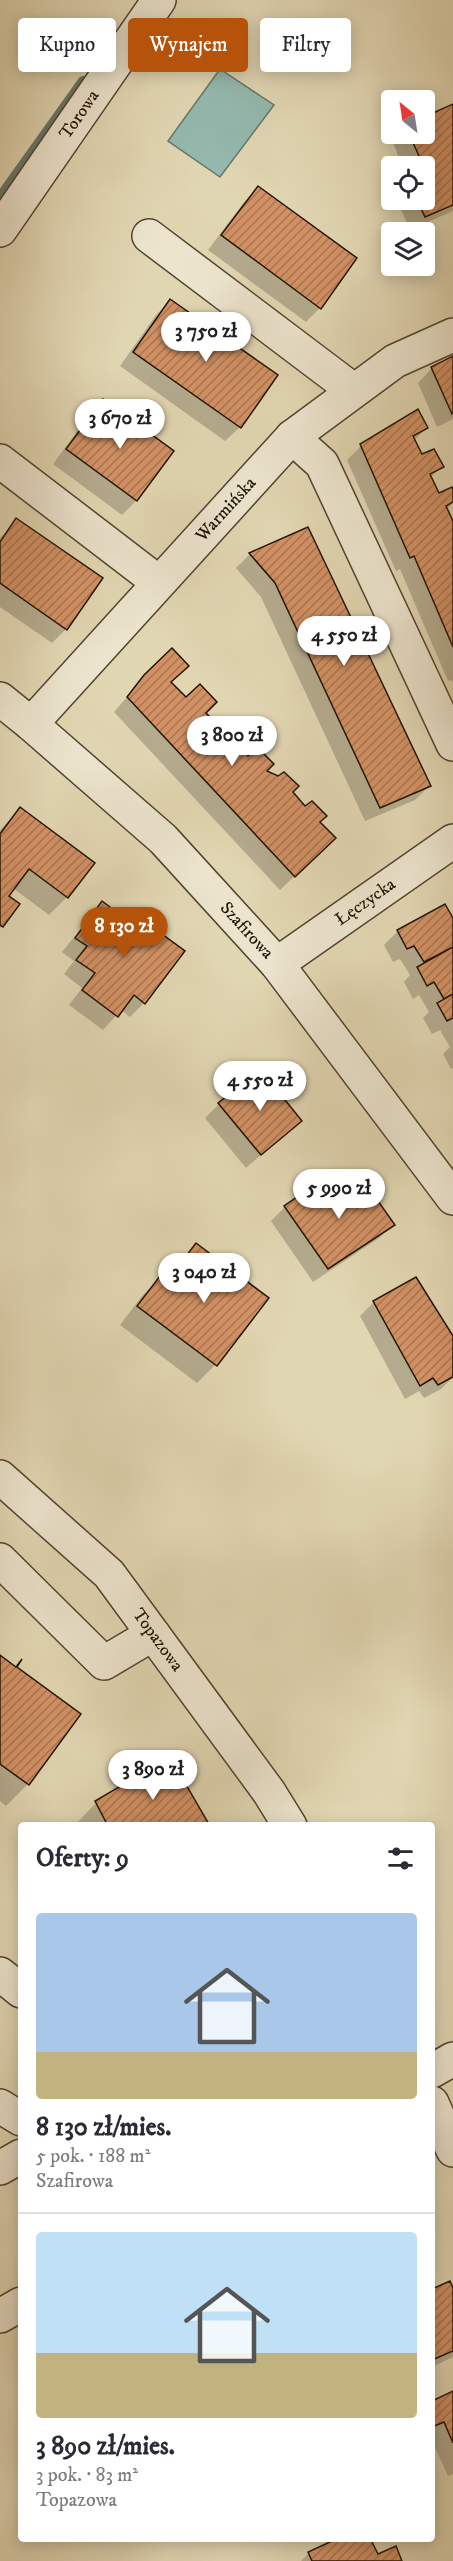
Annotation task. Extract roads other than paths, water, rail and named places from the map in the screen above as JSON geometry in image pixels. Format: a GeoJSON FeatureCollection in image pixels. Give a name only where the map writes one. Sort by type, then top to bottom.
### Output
{"type":"FeatureCollection","features":[{"type":"Feature","properties":{"kind":"street","name":"Torowa"},"geometry":{"type":"LineString","coordinates":[[0,230],[159,0]]}},
{"type":"Feature","properties":{"kind":"street"},"geometry":{"type":"LineString","coordinates":[[149,237],[353,390]]}},
{"type":"Feature","properties":{"kind":"street","name":"Warmińska"},"geometry":{"type":"LineString","coordinates":[[32,724],[158,582],[292,437],[395,361],[453,335]]}},
{"type":"Feature","properties":{"kind":"street"},"geometry":{"type":"LineString","coordinates":[[292,437],[322,464],[453,744]]}},
{"type":"Feature","properties":{"kind":"street"},"geometry":{"type":"LineString","coordinates":[[0,461],[158,582]]}},
{"type":"Feature","properties":{"kind":"street","name":"Szafirowa"},"geometry":{"type":"LineString","coordinates":[[0,699],[32,724],[163,839],[277,964],[453,1198]]}},
{"type":"Feature","properties":{"kind":"street","name":"Łęczycka"},"geometry":{"type":"LineString","coordinates":[[277,964],[453,841]]}},
{"type":"Feature","properties":{"kind":"street","name":"Topazowa"},"geometry":{"type":"LineString","coordinates":[[0,1477],[109,1574],[269,1791],[288,1822]]}},
{"type":"Feature","properties":{"kind":"street"},"geometry":{"type":"LineString","coordinates":[[0,1560],[104,1663],[153,1634]]}},
{"type":"Feature","properties":{"kind":"street"},"geometry":{"type":"LineString","coordinates":[[0,1974],[18,1989]]}},
{"type":"Feature","properties":{"kind":"street"},"geometry":{"type":"LineString","coordinates":[[435,2069],[453,2059]]}},
{"type":"Feature","properties":{"kind":"street"},"geometry":{"type":"LineString","coordinates":[[0,2106],[18,2117]]}},
{"type":"Feature","properties":{"kind":"street"},"geometry":{"type":"LineString","coordinates":[[435,2110],[453,2150]]}},
{"type":"Feature","properties":{"kind":"street"},"geometry":{"type":"LineString","coordinates":[[0,2168],[18,2158]]}},
{"type":"Feature","properties":{"kind":"street"},"geometry":{"type":"LineString","coordinates":[[0,2316],[18,2306]]}},
{"type":"Feature","properties":{"kind":"water"},"geometry":{"type":"Polygon","coordinates":[[[218,72],[224,72],[274,105],[220,177],[168,141],[218,72]]]}},
{"type":"Feature","properties":{"kind":"waterway"},"geometry":{"type":"LineString","coordinates":[[0,197],[83,81]]}}]}
